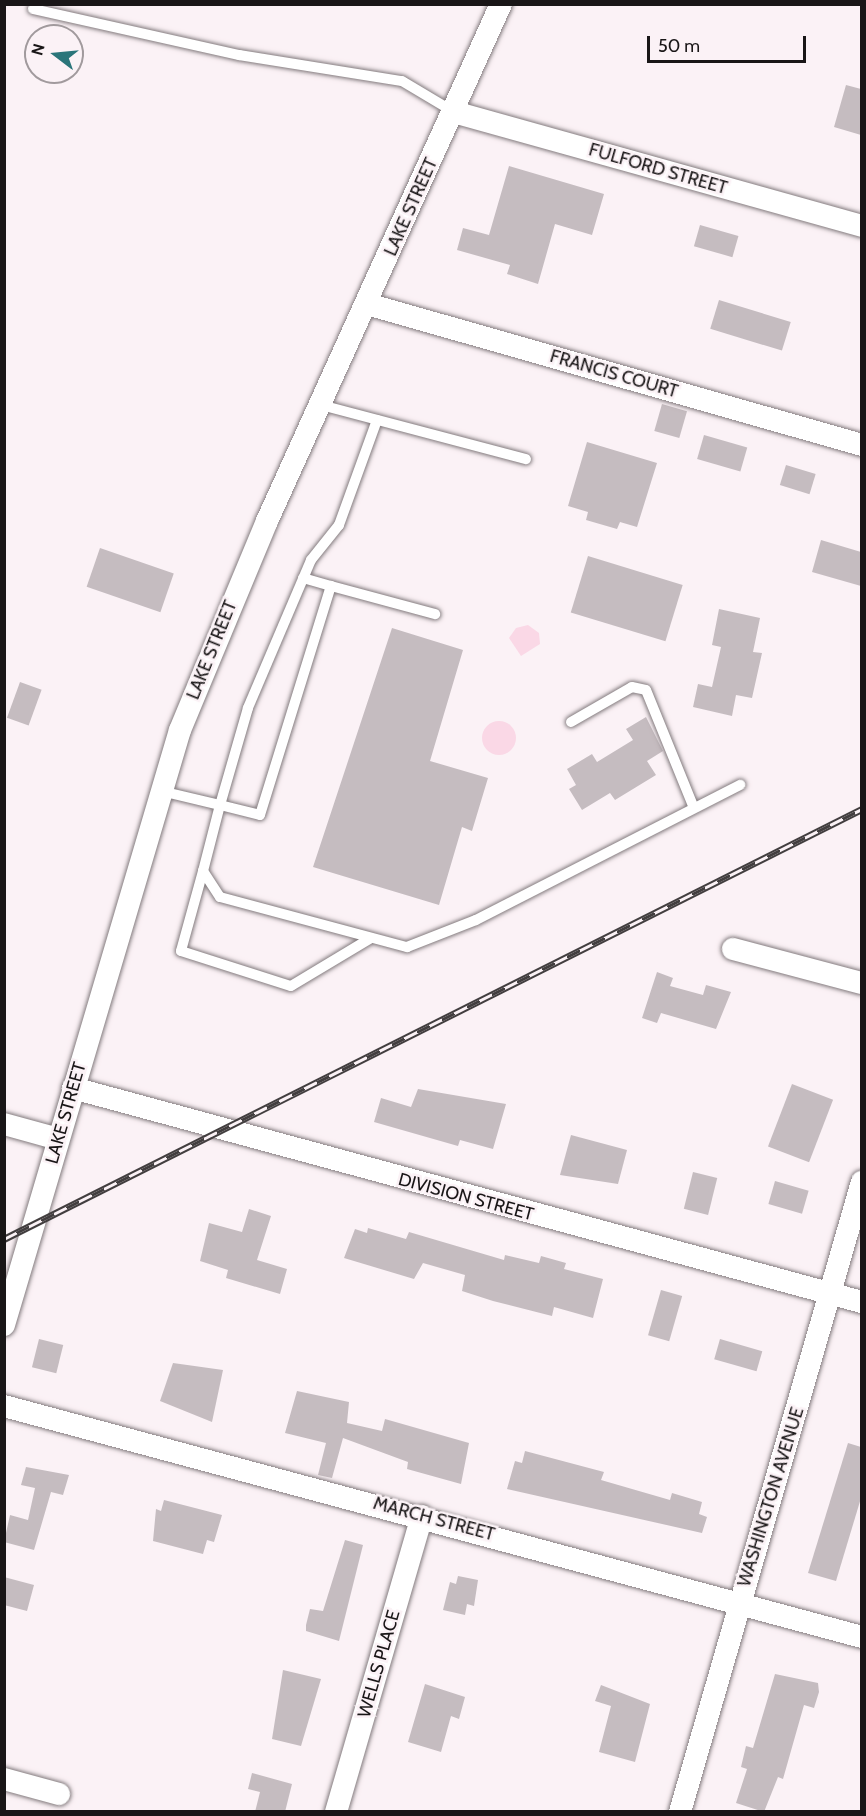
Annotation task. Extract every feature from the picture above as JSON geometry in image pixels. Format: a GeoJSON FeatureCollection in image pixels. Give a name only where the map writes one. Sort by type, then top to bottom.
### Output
{"type":"FeatureCollection","features":[{"type":"Feature","properties":{"kind":"street","name":"LAKE STREET"},"geometry":{"type":"LineString","coordinates":[[4,1325],[161,790],[210,651],[501,4]]}},
{"type":"Feature","properties":{"kind":"street","name":"FULFORD STREET"},"geometry":{"type":"LineString","coordinates":[[454,112],[861,226]]}},
{"type":"Feature","properties":{"kind":"street","name":"FRANCIS COURT"},"geometry":{"type":"LineString","coordinates":[[367,304],[861,445]]}},
{"type":"Feature","properties":{"kind":"street"},"geometry":{"type":"LineString","coordinates":[[733,949],[861,983]]}},
{"type":"Feature","properties":{"kind":"street","name":"DIVISION STREET"},"geometry":{"type":"LineString","coordinates":[[73,1088],[861,1302]]}},
{"type":"Feature","properties":{"kind":"street"},"geometry":{"type":"LineString","coordinates":[[4,1124],[58,1139]]}},
{"type":"Feature","properties":{"kind":"street","name":"WASHINGTON AVENUE"},"geometry":{"type":"LineString","coordinates":[[680,1812],[739,1603],[832,1293],[861,1182]]}},
{"type":"Feature","properties":{"kind":"street","name":"MARCH STREET"},"geometry":{"type":"LineString","coordinates":[[4,1406],[422,1516],[861,1637]]}},
{"type":"Feature","properties":{"kind":"street","name":"WELLS PLACE"},"geometry":{"type":"LineString","coordinates":[[336,1812],[422,1516]]}},
{"type":"Feature","properties":{"kind":"street"},"geometry":{"type":"LineString","coordinates":[[4,1779],[59,1794]]}},
{"type":"Feature","properties":{"kind":"lane"},"geometry":{"type":"LineString","coordinates":[[33,9],[239,55],[402,81],[454,112]]}},
{"type":"Feature","properties":{"kind":"lane"},"geometry":{"type":"LineString","coordinates":[[321,405],[526,459]]}},
{"type":"Feature","properties":{"kind":"lane"},"geometry":{"type":"LineString","coordinates":[[371,938],[291,986],[181,951],[248,708],[303,578],[339,525],[377,420]]}},
{"type":"Feature","properties":{"kind":"lane"},"geometry":{"type":"LineString","coordinates":[[303,578],[435,614]]}},
{"type":"Feature","properties":{"kind":"lane"},"geometry":{"type":"LineString","coordinates":[[161,790],[260,815],[331,586]]}},
{"type":"Feature","properties":{"kind":"lane"},"geometry":{"type":"LineString","coordinates":[[571,722],[632,687],[646,690],[694,808]]}},
{"type":"Feature","properties":{"kind":"lane"},"geometry":{"type":"LineString","coordinates":[[203,871],[220,897],[407,947],[455,930],[740,785]]}},
{"type":"Feature","properties":{"kind":"shaded area"},"geometry":{"type":"Polygon","coordinates":[[[528,625],[539,633],[540,644],[521,656],[509,638],[516,628],[528,625]]]}},
{"type":"Feature","properties":{"kind":"shaded area"},"geometry":{"type":"Polygon","coordinates":[[[499,721],[511,726],[516,738],[511,750],[499,755],[487,750],[482,738],[487,726],[499,721]]]}},
{"type":"Feature","properties":{"kind":"building"},"geometry":{"type":"Polygon","coordinates":[[[846,85],[861,89],[861,135],[834,127],[846,85]]]}},
{"type":"Feature","properties":{"kind":"building"},"geometry":{"type":"Polygon","coordinates":[[[509,166],[604,194],[592,235],[555,224],[538,284],[507,274],[510,265],[457,250],[463,228],[489,235],[509,166]]]}},
{"type":"Feature","properties":{"kind":"building"},"geometry":{"type":"Polygon","coordinates":[[[700,225],[738,236],[732,257],[694,246],[700,225]]]}},
{"type":"Feature","properties":{"kind":"building"},"geometry":{"type":"Polygon","coordinates":[[[719,300],[791,322],[782,351],[710,329],[719,300]]]}},
{"type":"Feature","properties":{"kind":"building"},"geometry":{"type":"Polygon","coordinates":[[[662,404],[687,411],[679,438],[654,431],[662,404]]]}},
{"type":"Feature","properties":{"kind":"building"},"geometry":{"type":"Polygon","coordinates":[[[704,435],[747,447],[740,471],[697,459],[704,435]]]}},
{"type":"Feature","properties":{"kind":"building"},"geometry":{"type":"Polygon","coordinates":[[[587,442],[657,463],[637,527],[620,522],[617,529],[586,520],[588,512],[568,506],[587,442]]]}},
{"type":"Feature","properties":{"kind":"building"},"geometry":{"type":"Polygon","coordinates":[[[786,465],[816,474],[810,494],[780,485],[786,465]]]}},
{"type":"Feature","properties":{"kind":"building"},"geometry":{"type":"Polygon","coordinates":[[[821,540],[861,552],[861,586],[812,572],[821,540]]]}},
{"type":"Feature","properties":{"kind":"building"},"geometry":{"type":"Polygon","coordinates":[[[100,548],[174,573],[160,612],[87,587],[100,548]]]}},
{"type":"Feature","properties":{"kind":"building"},"geometry":{"type":"Polygon","coordinates":[[[588,556],[683,585],[665,641],[571,612],[588,556]]]}},
{"type":"Feature","properties":{"kind":"building"},"geometry":{"type":"Polygon","coordinates":[[[719,609],[760,618],[753,652],[762,653],[752,698],[736,695],[732,716],[693,707],[698,684],[712,687],[721,647],[712,645],[719,609]]]}},
{"type":"Feature","properties":{"kind":"building"},"geometry":{"type":"Polygon","coordinates":[[[392,628],[463,650],[430,761],[488,778],[472,831],[462,827],[439,905],[313,867],[392,628]]]}},
{"type":"Feature","properties":{"kind":"building"},"geometry":{"type":"Polygon","coordinates":[[[20,682],[42,690],[29,726],[7,718],[20,682]]]}},
{"type":"Feature","properties":{"kind":"building"},"geometry":{"type":"Polygon","coordinates":[[[646,717],[663,751],[647,761],[656,775],[615,800],[610,793],[582,810],[569,789],[576,785],[567,769],[592,754],[597,762],[633,740],[626,729],[646,717]]]}},
{"type":"Feature","properties":{"kind":"building"},"geometry":{"type":"Polygon","coordinates":[[[657,972],[673,978],[670,986],[703,995],[706,985],[731,992],[716,1029],[661,1013],[657,1023],[642,1018],[657,972]]]}},
{"type":"Feature","properties":{"kind":"building"},"geometry":{"type":"Polygon","coordinates":[[[792,1084],[833,1100],[809,1162],[768,1147],[792,1084]]]}},
{"type":"Feature","properties":{"kind":"building"},"geometry":{"type":"Polygon","coordinates":[[[418,1089],[506,1104],[493,1149],[460,1140],[458,1146],[374,1122],[381,1098],[411,1107],[418,1089]]]}},
{"type":"Feature","properties":{"kind":"building"},"geometry":{"type":"Polygon","coordinates":[[[571,1135],[627,1150],[618,1184],[560,1175],[571,1135]]]}},
{"type":"Feature","properties":{"kind":"building"},"geometry":{"type":"Polygon","coordinates":[[[693,1172],[717,1178],[708,1215],[684,1209],[693,1172]]]}},
{"type":"Feature","properties":{"kind":"building"},"geometry":{"type":"Polygon","coordinates":[[[775,1181],[809,1191],[802,1214],[768,1204],[775,1181]]]}},
{"type":"Feature","properties":{"kind":"building"},"geometry":{"type":"Polygon","coordinates":[[[249,1209],[271,1216],[257,1260],[287,1269],[280,1294],[226,1278],[228,1270],[200,1261],[209,1223],[242,1232],[249,1209]]]}},
{"type":"Feature","properties":{"kind":"building"},"geometry":{"type":"Polygon","coordinates":[[[368,1228],[406,1239],[409,1232],[504,1260],[505,1255],[539,1263],[541,1256],[566,1263],[564,1269],[603,1279],[593,1318],[554,1307],[552,1316],[462,1291],[465,1275],[423,1263],[414,1279],[344,1258],[355,1229],[367,1233],[368,1228]]]}},
{"type":"Feature","properties":{"kind":"building"},"geometry":{"type":"Polygon","coordinates":[[[661,1290],[682,1296],[669,1341],[648,1335],[661,1290]]]}},
{"type":"Feature","properties":{"kind":"building"},"geometry":{"type":"Polygon","coordinates":[[[39,1339],[63,1345],[56,1373],[32,1367],[39,1339]]]}},
{"type":"Feature","properties":{"kind":"building"},"geometry":{"type":"Polygon","coordinates":[[[720,1339],[762,1351],[757,1371],[714,1359],[720,1339]]]}},
{"type":"Feature","properties":{"kind":"building"},"geometry":{"type":"Polygon","coordinates":[[[173,1363],[223,1370],[212,1422],[160,1401],[173,1363]]]}},
{"type":"Feature","properties":{"kind":"building"},"geometry":{"type":"Polygon","coordinates":[[[297,1391],[349,1402],[347,1423],[382,1431],[385,1419],[469,1443],[461,1484],[407,1469],[408,1462],[343,1438],[332,1478],[318,1475],[326,1443],[285,1433],[297,1391]]]}},
{"type":"Feature","properties":{"kind":"building"},"geometry":{"type":"Polygon","coordinates":[[[848,1443],[861,1447],[861,1498],[836,1581],[808,1573],[848,1443]]]}},
{"type":"Feature","properties":{"kind":"building"},"geometry":{"type":"Polygon","coordinates":[[[525,1451],[604,1472],[601,1480],[670,1500],[672,1493],[702,1502],[699,1514],[707,1517],[702,1533],[507,1489],[515,1461],[522,1463],[525,1451]]]}},
{"type":"Feature","properties":{"kind":"building"},"geometry":{"type":"Polygon","coordinates":[[[26,1467],[69,1475],[63,1495],[51,1492],[34,1550],[4,1542],[10,1515],[28,1520],[35,1488],[21,1485],[26,1467]]]}},
{"type":"Feature","properties":{"kind":"building"},"geometry":{"type":"Polygon","coordinates":[[[164,1500],[222,1515],[214,1542],[207,1540],[203,1554],[153,1541],[156,1509],[161,1511],[164,1500]]]}},
{"type":"Feature","properties":{"kind":"building"},"geometry":{"type":"Polygon","coordinates":[[[345,1540],[363,1545],[339,1641],[306,1631],[306,1625],[310,1609],[323,1611],[345,1540]]]}},
{"type":"Feature","properties":{"kind":"building"},"geometry":{"type":"Polygon","coordinates":[[[458,1576],[478,1580],[474,1606],[467,1604],[465,1615],[443,1610],[450,1582],[456,1584],[458,1576]]]}},
{"type":"Feature","properties":{"kind":"building"},"geometry":{"type":"Polygon","coordinates":[[[4,1577],[34,1585],[27,1611],[4,1605],[4,1577]]]}},
{"type":"Feature","properties":{"kind":"building"},"geometry":{"type":"Polygon","coordinates":[[[283,1670],[321,1679],[301,1746],[272,1739],[283,1670]]]}},
{"type":"Feature","properties":{"kind":"building"},"geometry":{"type":"Polygon","coordinates":[[[775,1674],[818,1683],[819,1692],[814,1708],[804,1705],[783,1779],[778,1777],[764,1812],[736,1803],[747,1769],[741,1767],[746,1746],[753,1748],[775,1674]]]}},
{"type":"Feature","properties":{"kind":"building"},"geometry":{"type":"Polygon","coordinates":[[[425,1684],[465,1697],[459,1719],[451,1716],[441,1752],[408,1742],[425,1684]]]}},
{"type":"Feature","properties":{"kind":"building"},"geometry":{"type":"Polygon","coordinates":[[[601,1685],[650,1704],[635,1762],[599,1752],[611,1706],[595,1701],[601,1685]]]}},
{"type":"Feature","properties":{"kind":"building"},"geometry":{"type":"Polygon","coordinates":[[[252,1773],[292,1784],[285,1812],[255,1812],[260,1792],[248,1789],[252,1773]]]}},
{"type":"Feature","properties":{"kind":"railway"},"geometry":{"type":"LineString","coordinates":[[4,1239],[862,809]]}}]}
